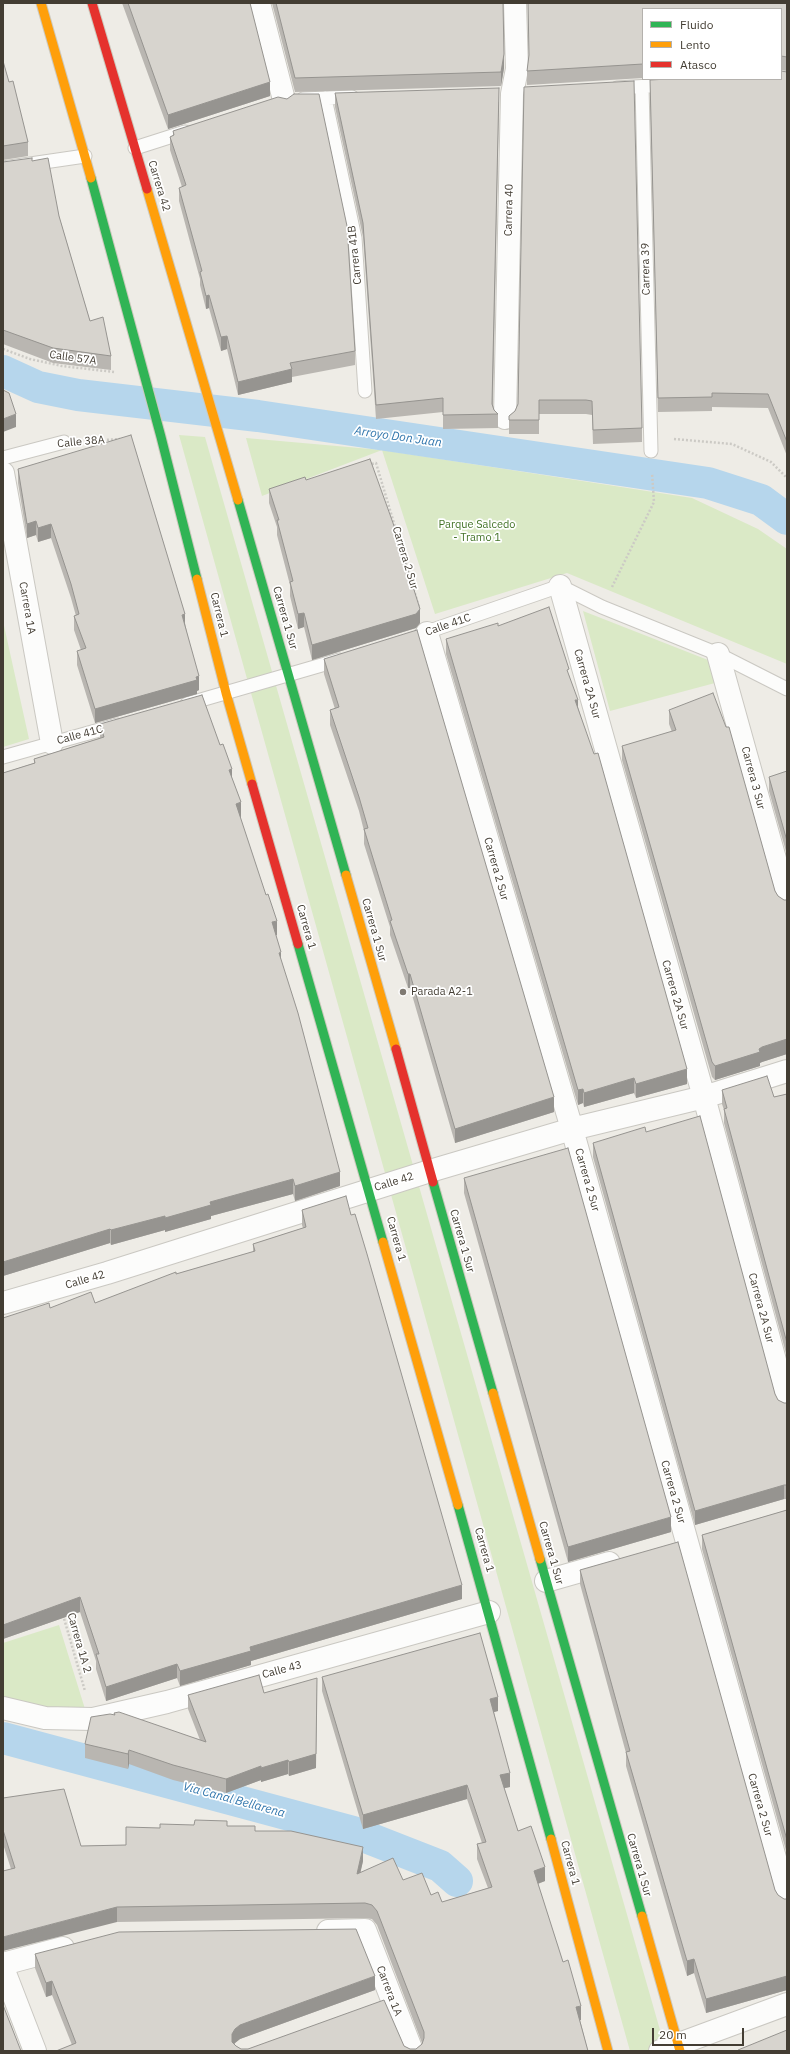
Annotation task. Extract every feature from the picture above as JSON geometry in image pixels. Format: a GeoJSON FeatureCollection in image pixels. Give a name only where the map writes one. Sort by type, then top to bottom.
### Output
{"type":"FeatureCollection","features":[{"type":"Feature","properties":{"kind":"street"},"geometry":{"type":"LineString","coordinates":[[41,3],[85,156],[143,374]]}},
{"type":"Feature","properties":{"kind":"street","name":"Carrera 42"},"geometry":{"type":"LineString","coordinates":[[92,3],[203,376],[220,439]]}},
{"type":"Feature","properties":{"kind":"street"},"geometry":{"type":"LineString","coordinates":[[259,3],[277,102]]}},
{"type":"Feature","properties":{"kind":"street","name":"Carrera 40"},"geometry":{"type":"LineString","coordinates":[[505,418],[512,94],[517,69],[515,3]]}},
{"type":"Feature","properties":{"kind":"street","name":"Carrera 1"},"geometry":{"type":"LineString","coordinates":[[143,374],[226,693],[489,1612],[608,2051]]}},
{"type":"Feature","properties":{"kind":"street","name":"Carrera 1 Sur"},"geometry":{"type":"LineString","coordinates":[[220,439],[290,676],[546,1581],[672,2049]]}},
{"type":"Feature","properties":{"kind":"street","name":"Carrera 1A"},"geometry":{"type":"LineString","coordinates":[[3,473],[52,743]]}},
{"type":"Feature","properties":{"kind":"street","name":"Carrera 2A Sur"},"geometry":{"type":"LineString","coordinates":[[560,586],[704,1097],[787,1406]]}},
{"type":"Feature","properties":{"kind":"street","name":"Carrera 2 Sur"},"geometry":{"type":"LineString","coordinates":[[420,635],[572,1129],[787,1901]]}},
{"type":"Feature","properties":{"kind":"street","name":"Carrera 3 Sur"},"geometry":{"type":"LineString","coordinates":[[718,654],[787,902]]}},
{"type":"Feature","properties":{"kind":"street","name":"Calle 42"},"geometry":{"type":"LineString","coordinates":[[3,1303],[115,1271],[430,1171],[572,1129],[704,1097],[787,1071]]}},
{"type":"Feature","properties":{"kind":"street"},"geometry":{"type":"LineString","coordinates":[[665,1547],[708,1534]]}},
{"type":"Feature","properties":{"kind":"street"},"geometry":{"type":"LineString","coordinates":[[546,1581],[628,1558]]}},
{"type":"Feature","properties":{"kind":"street","name":"Calle 43"},"geometry":{"type":"LineString","coordinates":[[3,1708],[45,1718],[93,1719],[167,1702],[489,1612]]}},
{"type":"Feature","properties":{"kind":"street","name":"Carrera 1A"},"geometry":{"type":"LineString","coordinates":[[311,1931],[365,1930],[412,2051]]}},
{"type":"Feature","properties":{"kind":"street"},"geometry":{"type":"LineString","coordinates":[[3,1964],[79,1944]]}},
{"type":"Feature","properties":{"kind":"street"},"geometry":{"type":"LineString","coordinates":[[3,1968],[35,2051]]}},
{"type":"Feature","properties":{"kind":"street"},"geometry":{"type":"LineString","coordinates":[[369,2006],[392,1998]]}},
{"type":"Feature","properties":{"kind":"street"},"geometry":{"type":"LineString","coordinates":[[672,2049],[787,2004]]}},
{"type":"Feature","properties":{"kind":"lane"},"geometry":{"type":"LineString","coordinates":[[604,89],[680,84]]}},
{"type":"Feature","properties":{"kind":"lane","name":"Carrera 39"},"geometry":{"type":"LineString","coordinates":[[642,86],[651,445]]}},
{"type":"Feature","properties":{"kind":"lane"},"geometry":{"type":"LineString","coordinates":[[277,102],[325,98],[364,97]]}},
{"type":"Feature","properties":{"kind":"lane","name":"Carrera 41B"},"geometry":{"type":"LineString","coordinates":[[325,98],[355,238],[365,391]]}},
{"type":"Feature","properties":{"kind":"lane"},"geometry":{"type":"LineString","coordinates":[[135,148],[195,129]]}},
{"type":"Feature","properties":{"kind":"lane"},"geometry":{"type":"LineString","coordinates":[[3,168],[85,156]]}},
{"type":"Feature","properties":{"kind":"lane","name":"Calle 38A"},"geometry":{"type":"LineString","coordinates":[[3,458],[64,442]]}},
{"type":"Feature","properties":{"kind":"lane"},"geometry":{"type":"LineString","coordinates":[[560,586],[602,607],[718,654],[787,689]]}},
{"type":"Feature","properties":{"kind":"lane","name":"Calle 41C"},"geometry":{"type":"LineString","coordinates":[[420,635],[560,586]]}},
{"type":"Feature","properties":{"kind":"lane"},"geometry":{"type":"LineString","coordinates":[[174,708],[290,676],[355,656]]}},
{"type":"Feature","properties":{"kind":"lane","name":"Calle 41C"},"geometry":{"type":"LineString","coordinates":[[3,757],[130,721]]}},
{"type":"Feature","properties":{"kind":"path","name":"Calle 57A"},"geometry":{"type":"LineString","coordinates":[[3,349],[30,359],[62,366],[143,374]]}},
{"type":"Feature","properties":{"kind":"path","name":"Calle 38A"},"geometry":{"type":"LineString","coordinates":[[64,442],[160,435]]}},
{"type":"Feature","properties":{"kind":"path"},"geometry":{"type":"LineString","coordinates":[[602,607],[654,502],[651,445],[695,440],[732,444],[771,462],[787,478]]}},
{"type":"Feature","properties":{"kind":"path","name":"Carrera 2 Sur"},"geometry":{"type":"LineString","coordinates":[[361,468],[376,462],[420,635]]}},
{"type":"Feature","properties":{"kind":"path","name":"Carrera 1A 2"},"geometry":{"type":"LineString","coordinates":[[62,1613],[93,1719]]}},
{"type":"Feature","properties":{"kind":"green space"},"geometry":{"type":"Polygon","coordinates":[[[179,435],[205,437],[666,2051],[630,2051],[179,435]]]}},
{"type":"Feature","properties":{"kind":"green space"},"geometry":{"type":"Polygon","coordinates":[[[246,438],[382,450],[262,496],[246,438]]]}},
{"type":"Feature","properties":{"kind":"green space","name":"Parque Salcedo - Tramo 1"},"geometry":{"type":"Polygon","coordinates":[[[382,450],[692,498],[758,529],[787,549],[787,664],[567,573],[435,614],[382,450]]]}},
{"type":"Feature","properties":{"kind":"green space"},"geometry":{"type":"Polygon","coordinates":[[[583,611],[708,660],[715,683],[610,711],[583,611]]]}},
{"type":"Feature","properties":{"kind":"green space"},"geometry":{"type":"Polygon","coordinates":[[[3,621],[29,739],[3,747],[3,621]]]}},
{"type":"Feature","properties":{"kind":"green space"},"geometry":{"type":"Polygon","coordinates":[[[59,1625],[85,1709],[44,1708],[3,1700],[3,1643],[59,1625]]]}},
{"type":"Feature","properties":{"kind":"building"},"geometry":{"type":"Polygon","coordinates":[[[128,3],[250,3],[270,82],[168,115],[128,3]]]}},
{"type":"Feature","properties":{"kind":"building"},"geometry":{"type":"Polygon","coordinates":[[[276,3],[503,3],[504,54],[501,72],[295,78],[276,3]]]}},
{"type":"Feature","properties":{"kind":"building"},"geometry":{"type":"Polygon","coordinates":[[[528,3],[787,3],[787,57],[782,56],[782,8],[642,8],[642,64],[527,71],[529,55],[528,3]]]}},
{"type":"Feature","properties":{"kind":"building"},"geometry":{"type":"Polygon","coordinates":[[[3,61],[9,82],[13,81],[28,142],[3,146],[3,61]]]}},
{"type":"Feature","properties":{"kind":"building"},"geometry":{"type":"Polygon","coordinates":[[[782,71],[787,72],[787,442],[768,394],[712,393],[712,397],[658,398],[650,80],[782,80],[782,71]]]}},
{"type":"Feature","properties":{"kind":"building"},"geometry":{"type":"Polygon","coordinates":[[[634,81],[642,428],[593,430],[592,401],[586,400],[539,400],[539,420],[509,420],[509,416],[515,411],[518,404],[524,87],[634,81]]]}},
{"type":"Feature","properties":{"kind":"building"},"geometry":{"type":"Polygon","coordinates":[[[499,88],[492,404],[494,410],[498,414],[443,415],[443,398],[376,405],[363,223],[335,93],[499,88]]]}},
{"type":"Feature","properties":{"kind":"building"},"geometry":{"type":"Polygon","coordinates":[[[294,94],[319,94],[347,226],[355,351],[290,363],[292,369],[238,382],[227,336],[221,337],[209,295],[206,296],[200,272],[202,271],[179,188],[186,185],[170,137],[174,135],[173,131],[278,97],[287,99],[294,94]]]}},
{"type":"Feature","properties":{"kind":"building"},"geometry":{"type":"Polygon","coordinates":[[[32,158],[32,161],[48,158],[59,216],[90,321],[103,317],[111,356],[53,348],[3,330],[3,162],[32,158]]]}},
{"type":"Feature","properties":{"kind":"building"},"geometry":{"type":"Polygon","coordinates":[[[3,390],[9,393],[16,414],[3,419],[3,390]]]}},
{"type":"Feature","properties":{"kind":"building"},"geometry":{"type":"Polygon","coordinates":[[[131,435],[185,614],[182,615],[199,676],[196,677],[197,680],[95,709],[77,651],[86,648],[74,616],[79,614],[71,584],[51,524],[38,528],[36,521],[27,524],[18,469],[131,435]]]}},
{"type":"Feature","properties":{"kind":"building"},"geometry":{"type":"Polygon","coordinates":[[[370,459],[393,523],[420,609],[416,614],[312,645],[304,613],[298,614],[290,582],[293,581],[277,520],[279,520],[269,489],[305,477],[306,480],[370,459]]]}},
{"type":"Feature","properties":{"kind":"building"},"geometry":{"type":"Polygon","coordinates":[[[549,607],[569,669],[567,670],[578,700],[575,700],[594,754],[598,753],[687,1069],[636,1084],[634,1078],[584,1093],[583,1089],[578,1090],[446,639],[498,623],[498,626],[549,607]]]}},
{"type":"Feature","properties":{"kind":"building"},"geometry":{"type":"Polygon","coordinates":[[[417,630],[554,1097],[455,1129],[410,974],[408,974],[390,921],[392,920],[364,829],[368,828],[359,797],[330,710],[339,707],[324,659],[417,630]]]}},
{"type":"Feature","properties":{"kind":"building"},"geometry":{"type":"Polygon","coordinates":[[[713,693],[726,727],[729,727],[775,891],[778,896],[784,900],[787,900],[787,1039],[762,1047],[759,1049],[760,1052],[715,1066],[712,1062],[622,746],[676,730],[669,710],[713,693]]]}},
{"type":"Feature","properties":{"kind":"building"},"geometry":{"type":"Polygon","coordinates":[[[202,695],[220,745],[223,744],[232,769],[229,770],[241,802],[236,804],[266,895],[268,894],[277,921],[272,922],[281,952],[279,953],[298,1013],[340,1172],[295,1186],[293,1179],[210,1202],[211,1205],[165,1218],[165,1216],[111,1230],[110,1229],[3,1262],[3,773],[35,763],[34,759],[104,737],[100,724],[202,695]]]}},
{"type":"Feature","properties":{"kind":"building"},"geometry":{"type":"Polygon","coordinates":[[[787,771],[787,841],[769,777],[787,771]]]}},
{"type":"Feature","properties":{"kind":"building"},"geometry":{"type":"Polygon","coordinates":[[[767,1076],[774,1097],[787,1094],[787,1343],[724,1109],[727,1108],[722,1090],[767,1076]]]}},
{"type":"Feature","properties":{"kind":"building"},"geometry":{"type":"Polygon","coordinates":[[[700,1116],[775,1394],[778,1400],[787,1403],[787,1485],[695,1511],[593,1143],[645,1127],[646,1132],[700,1116]]]}},
{"type":"Feature","properties":{"kind":"building"},"geometry":{"type":"Polygon","coordinates":[[[568,1148],[671,1517],[568,1547],[464,1178],[568,1148]]]}},
{"type":"Feature","properties":{"kind":"building"},"geometry":{"type":"Polygon","coordinates":[[[346,1196],[351,1215],[355,1214],[367,1254],[462,1585],[250,1647],[251,1651],[180,1671],[177,1664],[106,1687],[96,1654],[99,1654],[80,1597],[3,1625],[3,1318],[49,1303],[50,1308],[91,1292],[95,1303],[176,1272],[176,1274],[255,1251],[253,1244],[306,1227],[302,1210],[346,1196]]]}},
{"type":"Feature","properties":{"kind":"building"},"geometry":{"type":"Polygon","coordinates":[[[787,1510],[787,1840],[702,1535],[787,1510]]]}},
{"type":"Feature","properties":{"kind":"building"},"geometry":{"type":"Polygon","coordinates":[[[678,1542],[775,1890],[778,1895],[784,1899],[787,1899],[787,1976],[706,1999],[694,1959],[687,1961],[626,1752],[630,1751],[580,1570],[678,1542]]]}},
{"type":"Feature","properties":{"kind":"building"},"geometry":{"type":"Polygon","coordinates":[[[480,1633],[498,1697],[490,1699],[510,1773],[500,1775],[518,1831],[531,1826],[545,1867],[534,1871],[563,1962],[568,1960],[581,2006],[576,2007],[588,2051],[56,2051],[76,2043],[52,1981],[46,1983],[35,1954],[119,1932],[356,1929],[375,1976],[240,2025],[232,2034],[232,2042],[241,2049],[248,2049],[384,2000],[404,2046],[410,2049],[416,2049],[422,2044],[424,2032],[377,1911],[372,1905],[365,1903],[117,1907],[3,1937],[3,1871],[15,1868],[3,1830],[3,1798],[64,1789],[81,1846],[126,1845],[126,1827],[160,1828],[160,1824],[194,1825],[195,1820],[227,1821],[227,1826],[255,1826],[255,1831],[291,1831],[363,1847],[357,1874],[393,1858],[403,1880],[422,1873],[431,1895],[438,1892],[442,1902],[492,1887],[477,1844],[486,1842],[467,1785],[363,1815],[322,1677],[480,1633]]]}},
{"type":"Feature","properties":{"kind":"building"},"geometry":{"type":"Polygon","coordinates":[[[259,1675],[264,1693],[317,1678],[316,1754],[289,1762],[288,1760],[261,1768],[261,1766],[226,1779],[173,1765],[129,1750],[128,1754],[85,1744],[91,1717],[110,1714],[115,1715],[114,1713],[119,1712],[206,1742],[188,1695],[259,1675]]]}},
{"type":"Feature","properties":{"kind":"building"},"geometry":{"type":"Polygon","coordinates":[[[3,2005],[21,2051],[3,2051],[3,2005]]]}},
{"type":"Feature","properties":{"kind":"building"},"geometry":{"type":"Polygon","coordinates":[[[787,2030],[787,2051],[738,2051],[738,2050],[787,2030]]]}},
{"type":"Feature","properties":{"kind":"waterway","name":"Arroyo Don Juan"},"geometry":{"type":"LineString","coordinates":[[3,371],[38,387],[78,395],[258,416],[708,483],[761,500],[787,519]]}},
{"type":"Feature","properties":{"kind":"waterway","name":"Via Canal Bellarena"},"geometry":{"type":"LineString","coordinates":[[3,1738],[353,1832],[440,1866],[457,1881]]}},
{"type":"Feature","properties":{"kind":"traffic: fast"},"geometry":{"type":"LineString","coordinates":[[91,178],[161,437],[197,579]]}},
{"type":"Feature","properties":{"kind":"traffic: fast"},"geometry":{"type":"LineString","coordinates":[[238,500],[346,875]]}},
{"type":"Feature","properties":{"kind":"traffic: fast"},"geometry":{"type":"LineString","coordinates":[[298,944],[383,1242]]}},
{"type":"Feature","properties":{"kind":"traffic: fast"},"geometry":{"type":"LineString","coordinates":[[433,1182],[493,1393]]}},
{"type":"Feature","properties":{"kind":"traffic: fast"},"geometry":{"type":"LineString","coordinates":[[458,1505],[551,1839]]}},
{"type":"Feature","properties":{"kind":"traffic: fast"},"geometry":{"type":"LineString","coordinates":[[540,1559],[642,1916]]}},
{"type":"Feature","properties":{"kind":"traffic: slow"},"geometry":{"type":"LineString","coordinates":[[41,3],[91,178]]}},
{"type":"Feature","properties":{"kind":"traffic: slow"},"geometry":{"type":"LineString","coordinates":[[147,189],[238,500]]}},
{"type":"Feature","properties":{"kind":"traffic: slow"},"geometry":{"type":"LineString","coordinates":[[197,579],[226,693],[252,784]]}},
{"type":"Feature","properties":{"kind":"traffic: slow"},"geometry":{"type":"LineString","coordinates":[[346,875],[396,1049]]}},
{"type":"Feature","properties":{"kind":"traffic: slow"},"geometry":{"type":"LineString","coordinates":[[383,1242],[458,1505]]}},
{"type":"Feature","properties":{"kind":"traffic: slow"},"geometry":{"type":"LineString","coordinates":[[493,1393],[540,1559]]}},
{"type":"Feature","properties":{"kind":"traffic: slow"},"geometry":{"type":"LineString","coordinates":[[551,1839],[608,2051]]}},
{"type":"Feature","properties":{"kind":"traffic: slow"},"geometry":{"type":"LineString","coordinates":[[642,1916],[680,2051]]}},
{"type":"Feature","properties":{"kind":"traffic: jam"},"geometry":{"type":"LineString","coordinates":[[92,3],[147,189]]}},
{"type":"Feature","properties":{"kind":"traffic: jam"},"geometry":{"type":"LineString","coordinates":[[252,784],[298,944]]}},
{"type":"Feature","properties":{"kind":"traffic: jam"},"geometry":{"type":"LineString","coordinates":[[396,1049],[433,1182]]}},
{"type":"Feature","properties":{"kind":"place","name":"Parada A2-1"},"geometry":{"type":"Point","coordinates":[403,992]}}]}
